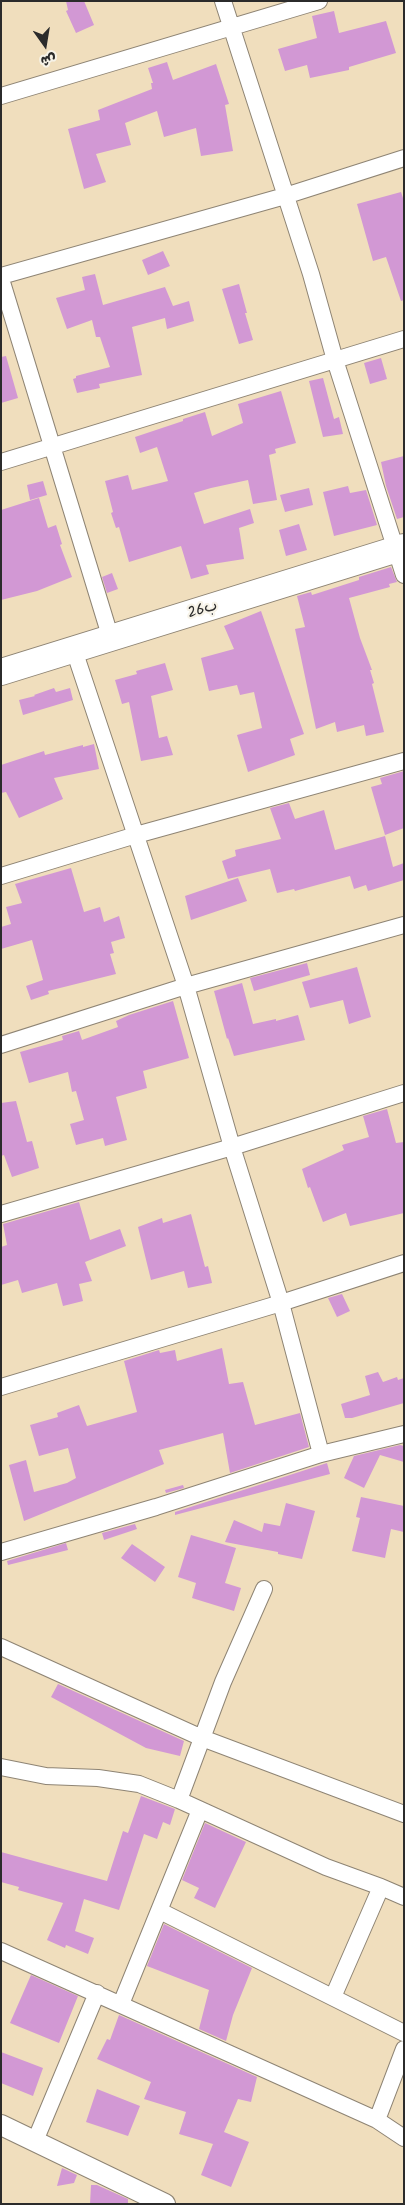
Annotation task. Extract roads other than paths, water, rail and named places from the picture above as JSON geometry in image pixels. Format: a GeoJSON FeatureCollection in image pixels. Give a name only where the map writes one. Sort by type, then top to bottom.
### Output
{"type":"FeatureCollection","features":[{"type":"Feature","properties":{"kind":"highway","name":"26ب"},"geometry":{"type":"LineString","coordinates":[[1,672],[399,549]]}},
{"type":"Feature","properties":{"kind":"street"},"geometry":{"type":"LineString","coordinates":[[223,1],[284,196],[311,274],[335,360],[399,549],[404,575]]}},
{"type":"Feature","properties":{"kind":"street"},"geometry":{"type":"LineString","coordinates":[[1,96],[319,1]]}},
{"type":"Feature","properties":{"kind":"street"},"geometry":{"type":"LineString","coordinates":[[1,276],[284,196],[404,158]]}},
{"type":"Feature","properties":{"kind":"street"},"geometry":{"type":"LineString","coordinates":[[1,279],[111,639]]}},
{"type":"Feature","properties":{"kind":"street"},"geometry":{"type":"LineString","coordinates":[[1,462],[404,339]]}},
{"type":"Feature","properties":{"kind":"street"},"geometry":{"type":"LineString","coordinates":[[74,650],[186,986],[232,1147],[281,1303],[321,1454]]}},
{"type":"Feature","properties":{"kind":"street"},"geometry":{"type":"LineString","coordinates":[[1,876],[136,835],[404,761]]}},
{"type":"Feature","properties":{"kind":"street"},"geometry":{"type":"LineString","coordinates":[[1,1045],[186,986],[404,925]]}},
{"type":"Feature","properties":{"kind":"street"},"geometry":{"type":"LineString","coordinates":[[1,1214],[232,1147],[404,1093]]}},
{"type":"Feature","properties":{"kind":"street"},"geometry":{"type":"LineString","coordinates":[[1,1387],[281,1303],[404,1263]]}},
{"type":"Feature","properties":{"kind":"street"},"geometry":{"type":"LineString","coordinates":[[1,1552],[156,1507],[321,1454],[404,1434]]}},
{"type":"Feature","properties":{"kind":"street"},"geometry":{"type":"LineString","coordinates":[[178,1800],[223,1682],[264,1589]]}},
{"type":"Feature","properties":{"kind":"street"},"geometry":{"type":"LineString","coordinates":[[1,1647],[202,1738],[404,1814]]}},
{"type":"Feature","properties":{"kind":"street"},"geometry":{"type":"LineString","coordinates":[[1,1767],[46,1776],[98,1778],[138,1784],[178,1800],[326,1867],[381,1886],[404,1898]]}},
{"type":"Feature","properties":{"kind":"street"},"geometry":{"type":"LineString","coordinates":[[121,2004],[200,1810]]}},
{"type":"Feature","properties":{"kind":"street"},"geometry":{"type":"LineString","coordinates":[[333,1997],[381,1886]]}},
{"type":"Feature","properties":{"kind":"street"},"geometry":{"type":"LineString","coordinates":[[160,1911],[404,2033]]}},
{"type":"Feature","properties":{"kind":"street"},"geometry":{"type":"LineString","coordinates":[[1,1951],[378,2120],[404,2138]]}},
{"type":"Feature","properties":{"kind":"street"},"geometry":{"type":"LineString","coordinates":[[35,2140],[97,1994]]}},
{"type":"Feature","properties":{"kind":"street"},"geometry":{"type":"LineString","coordinates":[[378,2120],[404,2049]]}},
{"type":"Feature","properties":{"kind":"street"},"geometry":{"type":"LineString","coordinates":[[1,2125],[165,2204]]}}]}
